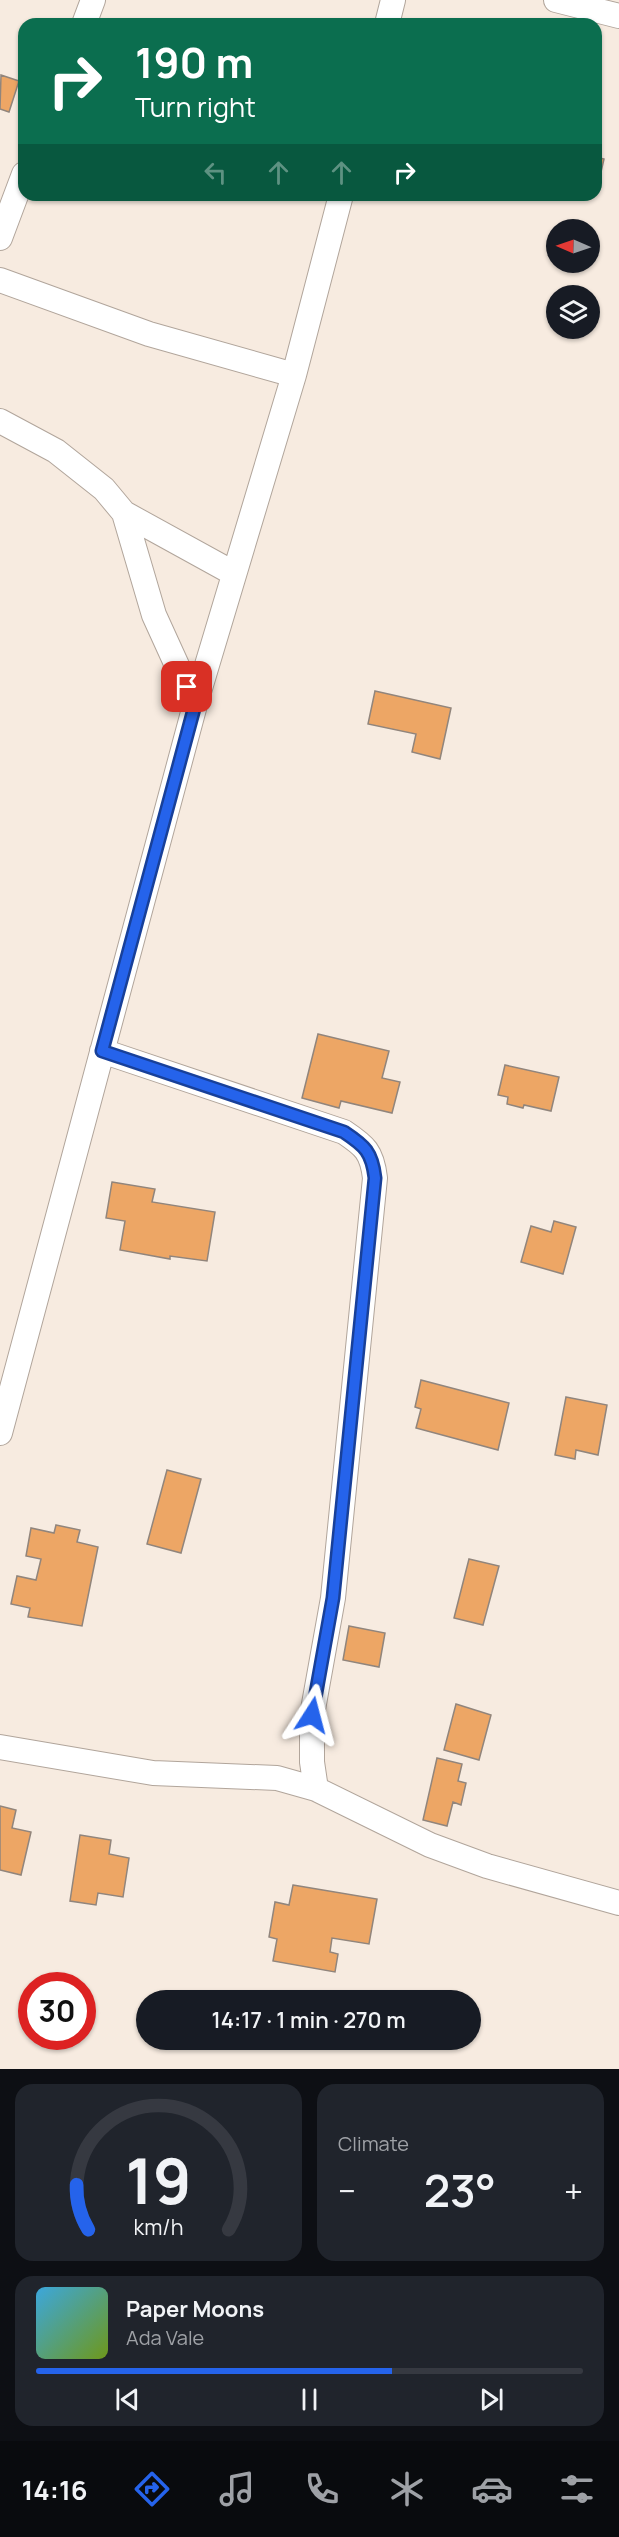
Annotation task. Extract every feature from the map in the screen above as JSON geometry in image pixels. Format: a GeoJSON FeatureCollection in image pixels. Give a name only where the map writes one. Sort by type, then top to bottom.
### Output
{"type":"FeatureCollection","features":[{"type":"Feature","properties":{"kind":"street"},"geometry":{"type":"LineString","coordinates":[[86,18],[93,0]]}},
{"type":"Feature","properties":{"kind":"street"},"geometry":{"type":"LineString","coordinates":[[388,18],[393,0]]}},
{"type":"Feature","properties":{"kind":"street"},"geometry":{"type":"LineString","coordinates":[[556,0],[619,16]]}},
{"type":"Feature","properties":{"kind":"street"},"geometry":{"type":"LineString","coordinates":[[0,238],[18,190]]}},
{"type":"Feature","properties":{"kind":"street"},"geometry":{"type":"LineString","coordinates":[[0,1433],[195,705],[294,375],[339,201]]}},
{"type":"Feature","properties":{"kind":"street"},"geometry":{"type":"LineString","coordinates":[[0,280],[149,334],[294,375]]}},
{"type":"Feature","properties":{"kind":"street"},"geometry":{"type":"LineString","coordinates":[[0,421],[56,450],[104,489],[124,513],[233,573]]}},
{"type":"Feature","properties":{"kind":"street"},"geometry":{"type":"LineString","coordinates":[[124,513],[154,615],[195,705]]}},
{"type":"Feature","properties":{"kind":"street"},"geometry":{"type":"LineString","coordinates":[[102,1051],[344,1132],[364,1145],[373,1162],[375,1178],[333,1598],[312,1715],[312,1762],[316,1789]]}},
{"type":"Feature","properties":{"kind":"street"},"geometry":{"type":"LineString","coordinates":[[0,1747],[153,1773],[277,1778],[316,1789],[430,1845],[487,1866],[619,1903]]}},
{"type":"Feature","properties":{"kind":"building"},"geometry":{"type":"Polygon","coordinates":[[[1,75],[18,81],[18,84],[9,112],[0,109],[1,75]]]}},
{"type":"Feature","properties":{"kind":"building"},"geometry":{"type":"Polygon","coordinates":[[[375,691],[451,708],[440,759],[412,752],[416,734],[368,724],[375,691]]]}},
{"type":"Feature","properties":{"kind":"building"},"geometry":{"type":"Polygon","coordinates":[[[318,1034],[389,1051],[382,1078],[400,1082],[392,1113],[341,1101],[339,1108],[302,1098],[318,1034]]]}},
{"type":"Feature","properties":{"kind":"building"},"geometry":{"type":"Polygon","coordinates":[[[505,1065],[559,1077],[551,1111],[507,1104],[508,1097],[498,1095],[505,1065]]]}},
{"type":"Feature","properties":{"kind":"building"},"geometry":{"type":"Polygon","coordinates":[[[112,1182],[155,1189],[152,1202],[215,1212],[207,1261],[170,1256],[170,1259],[120,1250],[125,1221],[106,1218],[112,1182]]]}},
{"type":"Feature","properties":{"kind":"building"},"geometry":{"type":"Polygon","coordinates":[[[554,1221],[576,1227],[563,1274],[521,1262],[531,1226],[551,1232],[554,1221]]]}},
{"type":"Feature","properties":{"kind":"building"},"geometry":{"type":"Polygon","coordinates":[[[421,1380],[509,1403],[498,1450],[416,1428],[421,1409],[415,1407],[421,1380]]]}},
{"type":"Feature","properties":{"kind":"building"},"geometry":{"type":"Polygon","coordinates":[[[566,1397],[607,1405],[598,1455],[576,1450],[575,1459],[555,1455],[566,1397]]]}},
{"type":"Feature","properties":{"kind":"building"},"geometry":{"type":"Polygon","coordinates":[[[167,1470],[201,1479],[181,1553],[147,1544],[167,1470]]]}},
{"type":"Feature","properties":{"kind":"building"},"geometry":{"type":"Polygon","coordinates":[[[56,1525],[80,1530],[77,1542],[98,1547],[82,1626],[28,1617],[30,1608],[11,1604],[17,1576],[36,1580],[41,1559],[26,1556],[31,1528],[54,1533],[56,1525]]]}},
{"type":"Feature","properties":{"kind":"building"},"geometry":{"type":"Polygon","coordinates":[[[469,1559],[499,1566],[483,1625],[454,1618],[469,1559]]]}},
{"type":"Feature","properties":{"kind":"building"},"geometry":{"type":"Polygon","coordinates":[[[349,1626],[385,1633],[379,1667],[343,1660],[349,1626]]]}},
{"type":"Feature","properties":{"kind":"building"},"geometry":{"type":"Polygon","coordinates":[[[456,1704],[491,1715],[479,1760],[444,1750],[456,1704]]]}},
{"type":"Feature","properties":{"kind":"building"},"geometry":{"type":"Polygon","coordinates":[[[437,1758],[462,1764],[458,1781],[466,1783],[461,1805],[453,1802],[447,1826],[423,1820],[437,1758]]]}},
{"type":"Feature","properties":{"kind":"building"},"geometry":{"type":"Polygon","coordinates":[[[0,1806],[16,1810],[12,1828],[31,1832],[21,1875],[0,1870],[0,1806]]]}},
{"type":"Feature","properties":{"kind":"building"},"geometry":{"type":"Polygon","coordinates":[[[80,1835],[111,1840],[109,1854],[129,1858],[123,1897],[98,1893],[96,1905],[70,1901],[80,1835]]]}},
{"type":"Feature","properties":{"kind":"building"},"geometry":{"type":"Polygon","coordinates":[[[293,1885],[377,1899],[369,1944],[332,1938],[330,1952],[338,1954],[335,1972],[273,1961],[277,1939],[269,1937],[275,1902],[289,1905],[293,1885]]]}},
{"type":"Feature","properties":{"kind":"route"},"geometry":{"type":"LineString","coordinates":[[187,687],[195,705],[102,1051],[344,1132],[364,1145],[373,1162],[375,1178],[333,1598],[312,1715]]}}]}
